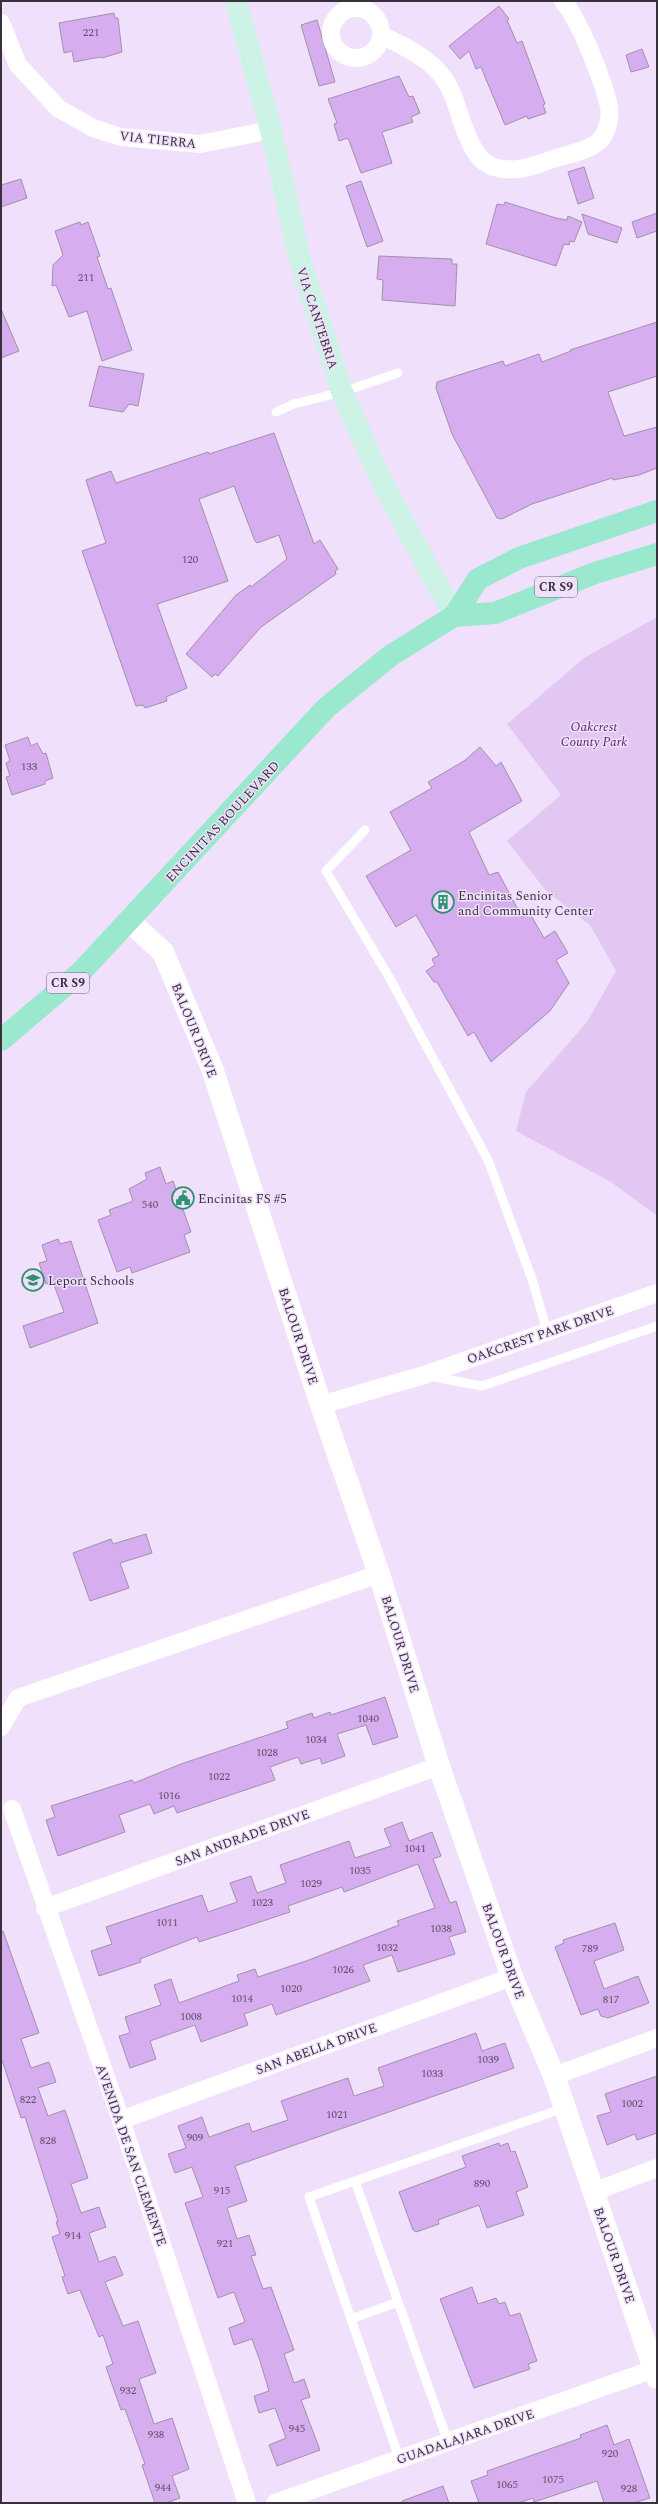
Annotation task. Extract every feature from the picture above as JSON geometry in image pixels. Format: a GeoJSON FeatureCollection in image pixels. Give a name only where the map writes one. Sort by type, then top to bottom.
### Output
{"type":"FeatureCollection","features":[{"type":"Feature","properties":{"kind":"main road","name":"VIA CANTEBRIA"},"geometry":{"type":"LineString","coordinates":[[236,1],[272,130],[300,260],[342,392],[383,484],[454,616]]}},
{"type":"Feature","properties":{"kind":"main road","name":"ENCINITAS BOULEVARD"},"geometry":{"type":"LineString","coordinates":[[1,1040],[80,973],[326,708],[390,656],[454,616],[478,579],[519,558],[657,511]]}},
{"type":"Feature","properties":{"kind":"main road","name":"ENCINITAS BOULEVARD"},"geometry":{"type":"LineString","coordinates":[[454,616],[495,613],[588,575],[657,554]]}},
{"type":"Feature","properties":{"kind":"street"},"geometry":{"type":"LineString","coordinates":[[381,35],[419,54],[448,84],[476,154],[493,167],[520,170],[588,148],[602,139],[609,123],[610,107],[584,36],[570,9],[563,1]]}},
{"type":"Feature","properties":{"kind":"street","name":"VIA TIERRA"},"geometry":{"type":"LineString","coordinates":[[1,23],[18,65],[58,109],[93,128],[121,137],[200,144],[272,130]]}},
{"type":"Feature","properties":{"kind":"street","name":"BALOUR DRIVE"},"geometry":{"type":"LineString","coordinates":[[129,921],[163,952],[212,1068],[321,1405],[379,1574],[439,1766],[512,1977],[554,2076],[656,2372]]}},
{"type":"Feature","properties":{"kind":"street","name":"OAKCREST PARK DRIVE"},"geometry":{"type":"LineString","coordinates":[[321,1405],[424,1375],[657,1293]]}},
{"type":"Feature","properties":{"kind":"street"},"geometry":{"type":"LineString","coordinates":[[1,1727],[18,1698],[379,1574]]}},
{"type":"Feature","properties":{"kind":"street","name":"SAN ANDRADE DRIVE"},"geometry":{"type":"LineString","coordinates":[[46,1908],[439,1766]]}},
{"type":"Feature","properties":{"kind":"street","name":"AVENIDA DE SAN CLEMENTE"},"geometry":{"type":"LineString","coordinates":[[12,1809],[120,2120],[248,2503]]}},
{"type":"Feature","properties":{"kind":"street","name":"SAN ABELLA DRIVE"},"geometry":{"type":"LineString","coordinates":[[120,2120],[512,1977]]}},
{"type":"Feature","properties":{"kind":"street"},"geometry":{"type":"LineString","coordinates":[[554,2076],[657,2038]]}},
{"type":"Feature","properties":{"kind":"street"},"geometry":{"type":"LineString","coordinates":[[593,2192],[657,2168]]}},
{"type":"Feature","properties":{"kind":"street","name":"GUADALAJARA DRIVE"},"geometry":{"type":"LineString","coordinates":[[275,2503],[399,2458],[656,2372]]}},
{"type":"Feature","properties":{"kind":"lane"},"geometry":{"type":"LineString","coordinates":[[276,412],[294,404],[342,392],[398,373]]}},
{"type":"Feature","properties":{"kind":"lane"},"geometry":{"type":"LineString","coordinates":[[365,830],[326,871],[389,977],[488,1160],[532,1278],[547,1331]]}},
{"type":"Feature","properties":{"kind":"lane","name":"OAKCREST PARK DRIVE"},"geometry":{"type":"LineString","coordinates":[[424,1375],[482,1386],[657,1326]]}},
{"type":"Feature","properties":{"kind":"lane"},"geometry":{"type":"LineString","coordinates":[[399,2458],[309,2197],[564,2108]]}},
{"type":"Feature","properties":{"kind":"lane"},"geometry":{"type":"LineString","coordinates":[[355,2181],[448,2442]]}},
{"type":"Feature","properties":{"kind":"lane"},"geometry":{"type":"LineString","coordinates":[[351,2319],[398,2302]]}},
{"type":"Feature","properties":{"kind":"green space","name":"Oakcrest County Park"},"geometry":{"type":"Polygon","coordinates":[[[657,617],[657,1216],[611,1182],[516,1131],[526,1092],[587,1022],[616,971],[590,925],[546,891],[507,841],[561,795],[507,724],[584,658],[657,617]]]}},
{"type":"Feature","properties":{"kind":"building"},"geometry":{"type":"Polygon","coordinates":[[[499,6],[509,19],[507,20],[517,43],[522,41],[545,104],[543,105],[546,113],[528,119],[527,116],[505,125],[481,67],[476,69],[469,51],[460,59],[449,46],[499,6]]]}},
{"type":"Feature","properties":{"kind":"building"},"geometry":{"type":"Polygon","coordinates":[[[114,13],[115,18],[118,18],[122,52],[102,58],[100,57],[74,62],[72,51],[64,53],[59,23],[114,13]]]}},
{"type":"Feature","properties":{"kind":"building"},"geometry":{"type":"Polygon","coordinates":[[[317,20],[335,82],[319,86],[301,25],[317,20]]]}},
{"type":"Feature","properties":{"kind":"building"},"geometry":{"type":"Polygon","coordinates":[[[642,49],[649,67],[631,72],[626,55],[642,49]]]}},
{"type":"Feature","properties":{"kind":"building"},"geometry":{"type":"Polygon","coordinates":[[[399,76],[409,97],[413,96],[420,113],[411,117],[413,122],[382,132],[392,163],[361,173],[348,138],[339,141],[334,124],[337,123],[328,99],[399,76]]]}},
{"type":"Feature","properties":{"kind":"building"},"geometry":{"type":"Polygon","coordinates":[[[584,167],[594,198],[578,204],[568,172],[584,167]]]}},
{"type":"Feature","properties":{"kind":"building"},"geometry":{"type":"Polygon","coordinates":[[[21,179],[27,198],[1,207],[1,185],[21,179]]]}},
{"type":"Feature","properties":{"kind":"building"},"geometry":{"type":"Polygon","coordinates":[[[361,181],[383,241],[367,247],[346,186],[361,181]]]}},
{"type":"Feature","properties":{"kind":"building"},"geometry":{"type":"Polygon","coordinates":[[[505,202],[556,218],[567,220],[568,216],[582,222],[574,242],[570,241],[569,245],[564,244],[556,266],[486,244],[497,204],[504,205],[505,202]]]}},
{"type":"Feature","properties":{"kind":"building"},"geometry":{"type":"Polygon","coordinates":[[[657,213],[657,231],[637,238],[632,222],[657,213]]]}},
{"type":"Feature","properties":{"kind":"building"},"geometry":{"type":"Polygon","coordinates":[[[582,214],[622,228],[617,243],[588,234],[582,214]]]}},
{"type":"Feature","properties":{"kind":"building"},"geometry":{"type":"Polygon","coordinates":[[[80,222],[81,225],[88,222],[100,256],[97,257],[108,289],[111,288],[132,350],[102,361],[87,311],[69,317],[56,285],[52,286],[53,265],[63,255],[55,231],[80,222]]]}},
{"type":"Feature","properties":{"kind":"building"},"geometry":{"type":"Polygon","coordinates":[[[379,256],[452,259],[452,264],[457,264],[455,306],[382,300],[383,280],[377,279],[379,256]]]}},
{"type":"Feature","properties":{"kind":"building"},"geometry":{"type":"Polygon","coordinates":[[[1,309],[19,351],[1,358],[1,309]]]}},
{"type":"Feature","properties":{"kind":"building"},"geometry":{"type":"Polygon","coordinates":[[[657,322],[657,376],[608,392],[624,436],[657,427],[657,468],[639,475],[613,480],[612,478],[532,504],[502,519],[497,518],[452,434],[436,388],[437,382],[503,361],[505,366],[539,354],[542,362],[571,351],[570,350],[657,322]]]}},
{"type":"Feature","properties":{"kind":"building"},"geometry":{"type":"Polygon","coordinates":[[[99,366],[144,374],[138,406],[129,404],[123,412],[89,406],[99,366]]]}},
{"type":"Feature","properties":{"kind":"building"},"geometry":{"type":"Polygon","coordinates":[[[274,433],[314,544],[320,540],[338,569],[335,571],[336,574],[261,627],[218,676],[215,674],[212,677],[186,654],[236,595],[250,585],[251,587],[287,559],[279,535],[257,543],[255,541],[234,486],[199,499],[228,581],[157,604],[187,688],[166,697],[167,701],[145,708],[143,705],[136,706],[82,551],[106,543],[86,480],[111,471],[116,483],[208,452],[209,454],[274,433]]]}},
{"type":"Feature","properties":{"kind":"building"},"geometry":{"type":"Polygon","coordinates":[[[28,737],[31,746],[37,743],[43,754],[46,753],[53,778],[45,781],[45,784],[12,795],[6,777],[10,776],[6,763],[10,761],[5,745],[28,737]]]}},
{"type":"Feature","properties":{"kind":"building","name":"Encinitas Senior and Community Center"},"geometry":{"type":"Polygon","coordinates":[[[480,747],[496,766],[501,762],[522,801],[469,832],[489,875],[498,872],[522,917],[529,912],[544,938],[555,931],[568,953],[556,960],[569,983],[550,1011],[491,1062],[474,1032],[468,1036],[437,982],[434,982],[426,971],[435,965],[432,959],[439,955],[416,915],[396,927],[366,876],[411,850],[390,812],[432,788],[428,782],[464,761],[480,747]]]}},
{"type":"Feature","properties":{"kind":"building"},"geometry":{"type":"Polygon","coordinates":[[[160,1167],[166,1184],[173,1181],[191,1232],[184,1235],[190,1252],[132,1273],[130,1267],[117,1272],[98,1220],[111,1215],[109,1210],[133,1201],[129,1189],[147,1179],[145,1173],[160,1167]]]}},
{"type":"Feature","properties":{"kind":"building"},"geometry":{"type":"Polygon","coordinates":[[[58,1239],[60,1244],[71,1241],[98,1323],[30,1348],[23,1326],[64,1312],[53,1282],[46,1284],[39,1263],[47,1261],[42,1245],[58,1239]]]}},
{"type":"Feature","properties":{"kind":"building"},"geometry":{"type":"Polygon","coordinates":[[[146,1534],[152,1553],[120,1563],[129,1588],[90,1601],[73,1553],[111,1539],[113,1544],[146,1534]]]}},
{"type":"Feature","properties":{"kind":"building"},"geometry":{"type":"Polygon","coordinates":[[[385,1697],[398,1737],[373,1745],[366,1725],[337,1734],[345,1756],[322,1764],[320,1758],[301,1764],[298,1757],[270,1767],[275,1780],[177,1813],[174,1806],[154,1814],[150,1804],[119,1815],[125,1832],[58,1856],[46,1820],[55,1817],[51,1806],[132,1780],[134,1783],[181,1764],[288,1728],[286,1722],[312,1713],[314,1718],[330,1712],[331,1715],[385,1697]]]}},
{"type":"Feature","properties":{"kind":"building"},"geometry":{"type":"Polygon","coordinates":[[[402,1822],[409,1841],[432,1832],[441,1856],[433,1859],[450,1903],[456,1901],[466,1932],[449,1937],[455,1954],[398,1972],[392,1955],[363,1965],[370,1981],[276,2015],[272,2004],[244,2014],[248,2025],[201,2042],[195,2025],[150,2041],[156,2059],[130,2068],[119,2036],[130,2033],[125,2017],[161,2005],[154,1985],[171,1979],[179,2003],[239,1981],[237,1975],[255,1969],[258,1977],[306,1961],[399,1925],[397,1921],[435,1908],[418,1864],[344,1892],[342,1887],[288,1906],[290,1912],[245,1927],[199,1942],[197,1937],[140,1959],[141,1962],[99,1976],[91,1951],[112,1944],[106,1927],[202,1895],[208,1912],[237,1902],[230,1883],[251,1876],[257,1893],[286,1883],[280,1865],[349,1841],[355,1858],[391,1846],[384,1829],[402,1822]]]}},
{"type":"Feature","properties":{"kind":"building"},"geometry":{"type":"Polygon","coordinates":[[[615,1923],[624,1950],[594,1961],[604,1989],[638,1976],[649,2003],[608,2018],[601,2016],[598,2009],[581,2015],[555,1947],[564,1943],[563,1940],[615,1923]]]}},
{"type":"Feature","properties":{"kind":"building"},"geometry":{"type":"Polygon","coordinates":[[[1,1931],[3,1931],[39,2033],[21,2039],[31,2068],[49,2062],[56,2082],[38,2088],[48,2116],[65,2110],[88,2178],[71,2184],[81,2213],[99,2207],[106,2227],[89,2233],[99,2262],[115,2256],[123,2275],[105,2282],[123,2326],[138,2321],[156,2373],[139,2379],[154,2424],[172,2418],[189,2469],[172,2476],[180,2498],[166,2503],[155,2503],[142,2465],[145,2464],[125,2409],[121,2410],[106,2367],[113,2364],[103,2335],[99,2337],[80,2290],[68,2294],[62,2277],[65,2276],[52,2237],[60,2234],[56,2222],[58,2221],[25,2117],[21,2118],[1,2057],[1,1931]]]}},
{"type":"Feature","properties":{"kind":"building"},"geometry":{"type":"Polygon","coordinates":[[[476,2033],[482,2051],[505,2043],[514,2068],[235,2166],[247,2201],[227,2208],[237,2239],[249,2235],[256,2255],[251,2256],[263,2289],[271,2287],[294,2350],[284,2354],[294,2383],[304,2379],[310,2397],[301,2400],[320,2450],[277,2466],[269,2445],[286,2438],[275,2408],[259,2413],[254,2396],[269,2391],[260,2361],[252,2339],[234,2345],[229,2328],[245,2322],[234,2292],[218,2298],[185,2203],[203,2197],[192,2167],[175,2173],[168,2154],[186,2148],[178,2126],[202,2117],[209,2137],[249,2123],[252,2132],[288,2120],[281,2101],[348,2078],[354,2096],[384,2086],[378,2068],[476,2033]]]}},
{"type":"Feature","properties":{"kind":"building"},"geometry":{"type":"Polygon","coordinates":[[[657,2076],[657,2133],[637,2140],[635,2134],[607,2145],[597,2116],[611,2112],[605,2094],[657,2076]]]}},
{"type":"Feature","properties":{"kind":"building"},"geometry":{"type":"Polygon","coordinates":[[[499,2143],[500,2146],[508,2143],[511,2152],[515,2151],[528,2187],[516,2192],[524,2215],[487,2228],[479,2205],[438,2220],[439,2224],[416,2232],[413,2230],[399,2192],[466,2167],[462,2156],[499,2143]]]}},
{"type":"Feature","properties":{"kind":"building"},"geometry":{"type":"Polygon","coordinates":[[[472,2287],[478,2304],[496,2298],[499,2304],[505,2302],[510,2316],[520,2313],[537,2361],[528,2364],[530,2369],[474,2388],[440,2299],[472,2287]]]}},
{"type":"Feature","properties":{"kind":"building"},"geometry":{"type":"Polygon","coordinates":[[[607,2425],[614,2445],[629,2439],[650,2498],[633,2503],[604,2503],[597,2481],[534,2502],[533,2498],[518,2503],[479,2503],[471,2481],[488,2475],[487,2471],[581,2438],[580,2435],[607,2425]]]}},
{"type":"Feature","properties":{"kind":"building"},"geometry":{"type":"Polygon","coordinates":[[[443,2486],[449,2503],[402,2503],[402,2501],[443,2486]]]}},
{"type":"Feature","properties":{"kind":"place","name":"Encinitas Senior and Community Center"},"geometry":{"type":"Point","coordinates":[443,902]}},
{"type":"Feature","properties":{"kind":"place","name":"Encinitas FS #5"},"geometry":{"type":"Point","coordinates":[183,1198]}},
{"type":"Feature","properties":{"kind":"place","name":"Leport Schools"},"geometry":{"type":"Point","coordinates":[33,1280]}}]}
